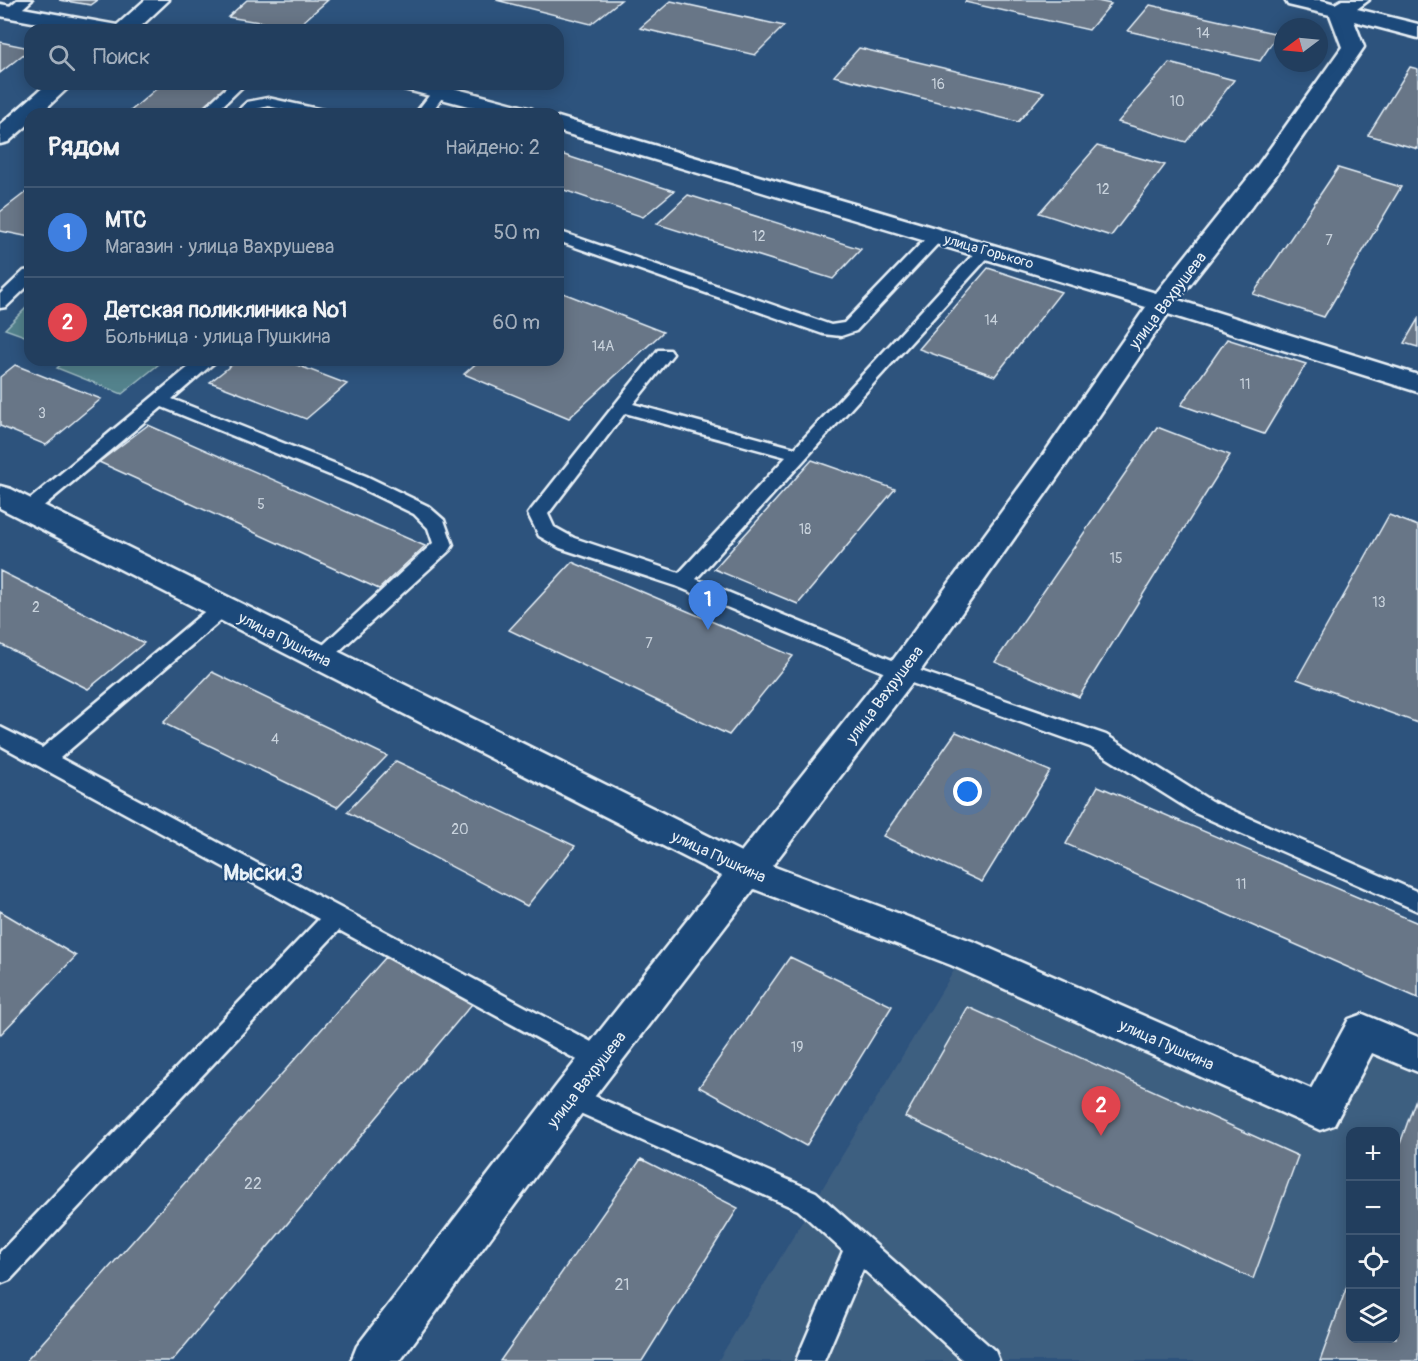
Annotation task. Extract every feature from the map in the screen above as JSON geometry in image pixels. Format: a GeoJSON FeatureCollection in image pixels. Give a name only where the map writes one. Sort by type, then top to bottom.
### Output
{"type":"FeatureCollection","features":[{"type":"Feature","properties":{"kind":"street"},"geometry":{"type":"LineString","coordinates":[[131,24],[158,0]]}},
{"type":"Feature","properties":{"kind":"street"},"geometry":{"type":"LineString","coordinates":[[1296,0],[1348,5],[1418,31]]}},
{"type":"Feature","properties":{"kind":"street","name":"улица Вахрушева"},"geometry":{"type":"LineString","coordinates":[[374,1361],[571,1097],[902,672],[1053,462],[1162,303],[1266,173],[1353,47],[1348,5]]}},
{"type":"Feature","properties":{"kind":"street"},"geometry":{"type":"LineString","coordinates":[[12,8],[85,24]]}},
{"type":"Feature","properties":{"kind":"street"},"geometry":{"type":"LineString","coordinates":[[33,108],[54,90]]}},
{"type":"Feature","properties":{"kind":"street"},"geometry":{"type":"LineString","coordinates":[[433,90],[494,108]]}},
{"type":"Feature","properties":{"kind":"street"},"geometry":{"type":"LineString","coordinates":[[0,137],[24,116]]}},
{"type":"Feature","properties":{"kind":"street","name":"улица Горького"},"geometry":{"type":"LineString","coordinates":[[564,126],[1162,303],[1418,384]]}},
{"type":"Feature","properties":{"kind":"street","name":"улица Пушкина"},"geometry":{"type":"LineString","coordinates":[[14,503],[748,872],[964,954],[1320,1112],[1363,1031],[1418,1055]]}},
{"type":"Feature","properties":{"kind":"lane"},"geometry":{"type":"LineString","coordinates":[[212,108],[231,90]]}},
{"type":"Feature","properties":{"kind":"lane"},"geometry":{"type":"LineString","coordinates":[[427,108],[440,92]]}},
{"type":"Feature","properties":{"kind":"lane"},"geometry":{"type":"LineString","coordinates":[[248,108],[268,102],[295,108]]}},
{"type":"Feature","properties":{"kind":"lane"},"geometry":{"type":"LineString","coordinates":[[564,238],[829,330],[841,331],[850,327],[937,236]]}},
{"type":"Feature","properties":{"kind":"lane"},"geometry":{"type":"LineString","coordinates":[[683,581],[986,250]]}},
{"type":"Feature","properties":{"kind":"lane"},"geometry":{"type":"LineString","coordinates":[[0,303],[24,281]]}},
{"type":"Feature","properties":{"kind":"lane"},"geometry":{"type":"LineString","coordinates":[[664,354],[538,514],[546,531],[567,543],[683,581],[902,672],[1098,741],[1203,807],[1418,902]]}},
{"type":"Feature","properties":{"kind":"lane"},"geometry":{"type":"LineString","coordinates":[[14,503],[160,400],[201,366]]}},
{"type":"Feature","properties":{"kind":"lane"},"geometry":{"type":"LineString","coordinates":[[160,400],[359,480],[421,510],[437,525],[443,545],[320,657]]}},
{"type":"Feature","properties":{"kind":"lane"},"geometry":{"type":"LineString","coordinates":[[621,406],[800,454]]}},
{"type":"Feature","properties":{"kind":"lane"},"geometry":{"type":"LineString","coordinates":[[44,759],[222,608]]}},
{"type":"Feature","properties":{"kind":"lane"},"geometry":{"type":"LineString","coordinates":[[0,735],[601,1060]]}},
{"type":"Feature","properties":{"kind":"lane"},"geometry":{"type":"LineString","coordinates":[[0,1271],[336,917]]}},
{"type":"Feature","properties":{"kind":"lane"},"geometry":{"type":"LineString","coordinates":[[571,1097],[807,1201],[985,1361]]}},
{"type":"Feature","properties":{"kind":"lane"},"geometry":{"type":"LineString","coordinates":[[810,1361],[858,1247]]}},
{"type":"Feature","properties":{"kind":"shaded area"},"geometry":{"type":"Polygon","coordinates":[[[964,954],[1319,1112],[1363,1031],[1418,1055],[1418,1361],[718,1361],[964,954]]]}},
{"type":"Feature","properties":{"kind":"green space"},"geometry":{"type":"Polygon","coordinates":[[[24,310],[24,336],[5,329],[24,310]]]}},
{"type":"Feature","properties":{"kind":"green space"},"geometry":{"type":"Polygon","coordinates":[[[59,366],[157,366],[122,394],[57,368],[59,366]]]}},
{"type":"Feature","properties":{"kind":"building"},"geometry":{"type":"Polygon","coordinates":[[[59,0],[98,0],[91,5],[59,0]]]}},
{"type":"Feature","properties":{"kind":"building"},"geometry":{"type":"Polygon","coordinates":[[[247,0],[328,0],[301,24],[271,24],[228,17],[247,0]]]}},
{"type":"Feature","properties":{"kind":"building"},"geometry":{"type":"Polygon","coordinates":[[[496,0],[621,0],[591,24],[496,0]]]}},
{"type":"Feature","properties":{"kind":"building"},"geometry":{"type":"Polygon","coordinates":[[[966,0],[1093,0],[1111,4],[1089,30],[965,2],[966,0]]]}},
{"type":"Feature","properties":{"kind":"building"},"geometry":{"type":"Polygon","coordinates":[[[671,1],[784,26],[755,55],[640,28],[671,1]]]}},
{"type":"Feature","properties":{"kind":"building"},"geometry":{"type":"Polygon","coordinates":[[[1150,5],[1274,33],[1274,40],[1260,61],[1128,31],[1150,5]]]}},
{"type":"Feature","properties":{"kind":"building"},"geometry":{"type":"Polygon","coordinates":[[[0,42],[24,47],[24,54],[0,73],[0,42]]]}},
{"type":"Feature","properties":{"kind":"building"},"geometry":{"type":"Polygon","coordinates":[[[859,48],[1044,92],[1018,122],[834,76],[859,48]]]}},
{"type":"Feature","properties":{"kind":"building"},"geometry":{"type":"Polygon","coordinates":[[[1169,63],[1234,80],[1186,142],[1118,122],[1169,63]]]}},
{"type":"Feature","properties":{"kind":"building"},"geometry":{"type":"Polygon","coordinates":[[[1410,67],[1418,69],[1418,149],[1368,135],[1410,67]]]}},
{"type":"Feature","properties":{"kind":"building"},"geometry":{"type":"Polygon","coordinates":[[[155,90],[229,90],[208,108],[134,108],[155,90]]]}},
{"type":"Feature","properties":{"kind":"building"},"geometry":{"type":"Polygon","coordinates":[[[1097,146],[1165,165],[1111,236],[1039,213],[1097,146]]]}},
{"type":"Feature","properties":{"kind":"building"},"geometry":{"type":"Polygon","coordinates":[[[564,155],[674,191],[643,217],[564,190],[564,155]]]}},
{"type":"Feature","properties":{"kind":"building"},"geometry":{"type":"Polygon","coordinates":[[[1338,168],[1401,187],[1324,317],[1253,294],[1338,168]]]}},
{"type":"Feature","properties":{"kind":"building"},"geometry":{"type":"Polygon","coordinates":[[[24,194],[24,236],[0,231],[0,212],[24,194]]]}},
{"type":"Feature","properties":{"kind":"building"},"geometry":{"type":"Polygon","coordinates":[[[688,195],[861,249],[833,279],[657,224],[688,195]]]}},
{"type":"Feature","properties":{"kind":"building"},"geometry":{"type":"Polygon","coordinates":[[[988,268],[1061,292],[995,376],[919,349],[988,268]]]}},
{"type":"Feature","properties":{"kind":"building"},"geometry":{"type":"Polygon","coordinates":[[[564,293],[663,332],[569,418],[464,374],[473,366],[564,366],[564,293]]]}},
{"type":"Feature","properties":{"kind":"building"},"geometry":{"type":"Polygon","coordinates":[[[1418,319],[1418,347],[1404,343],[1418,319]]]}},
{"type":"Feature","properties":{"kind":"building"},"geometry":{"type":"Polygon","coordinates":[[[1227,339],[1306,364],[1264,434],[1181,405],[1227,339]]]}},
{"type":"Feature","properties":{"kind":"building"},"geometry":{"type":"Polygon","coordinates":[[[15,365],[101,399],[46,445],[0,426],[0,377],[15,365]]]}},
{"type":"Feature","properties":{"kind":"building"},"geometry":{"type":"Polygon","coordinates":[[[230,366],[300,366],[347,384],[306,419],[210,382],[230,366]]]}},
{"type":"Feature","properties":{"kind":"building"},"geometry":{"type":"Polygon","coordinates":[[[148,425],[425,546],[379,589],[99,462],[148,425]]]}},
{"type":"Feature","properties":{"kind":"building"},"geometry":{"type":"Polygon","coordinates":[[[1157,427],[1230,455],[1079,697],[995,662],[1157,427]]]}},
{"type":"Feature","properties":{"kind":"building"},"geometry":{"type":"Polygon","coordinates":[[[812,460],[895,489],[798,604],[714,569],[812,460]]]}},
{"type":"Feature","properties":{"kind":"building"},"geometry":{"type":"Polygon","coordinates":[[[1389,515],[1418,526],[1418,723],[1297,679],[1389,515]]]}},
{"type":"Feature","properties":{"kind":"building"},"geometry":{"type":"Polygon","coordinates":[[[572,562],[793,656],[729,735],[509,630],[572,562]]]}},
{"type":"Feature","properties":{"kind":"building"},"geometry":{"type":"Polygon","coordinates":[[[0,571],[144,643],[88,689],[0,644],[0,571]]]}},
{"type":"Feature","properties":{"kind":"building"},"geometry":{"type":"Polygon","coordinates":[[[212,672],[387,756],[337,807],[163,723],[212,672]]]}},
{"type":"Feature","properties":{"kind":"building"},"geometry":{"type":"Polygon","coordinates":[[[956,732],[1050,771],[982,882],[883,836],[956,732]]]}},
{"type":"Feature","properties":{"kind":"building"},"geometry":{"type":"Polygon","coordinates":[[[396,761],[575,846],[527,906],[347,812],[396,761]]]}},
{"type":"Feature","properties":{"kind":"building"},"geometry":{"type":"Polygon","coordinates":[[[1098,786],[1418,923],[1418,998],[1066,844],[1098,786]]]}},
{"type":"Feature","properties":{"kind":"building"},"geometry":{"type":"Polygon","coordinates":[[[0,911],[76,956],[0,1035],[0,911]]]}},
{"type":"Feature","properties":{"kind":"building"},"geometry":{"type":"Polygon","coordinates":[[[386,957],[472,1004],[172,1361],[26,1361],[386,957]]]}},
{"type":"Feature","properties":{"kind":"building"},"geometry":{"type":"Polygon","coordinates":[[[790,957],[892,1006],[806,1146],[699,1087],[790,957]]]}},
{"type":"Feature","properties":{"kind":"building"},"geometry":{"type":"Polygon","coordinates":[[[968,1007],[1298,1156],[1253,1279],[905,1117],[968,1007]]]}},
{"type":"Feature","properties":{"kind":"building"},"geometry":{"type":"Polygon","coordinates":[[[1418,1093],[1418,1361],[1320,1361],[1346,1289],[1346,1343],[1400,1343],[1400,1144],[1418,1093]]]}},
{"type":"Feature","properties":{"kind":"building"},"geometry":{"type":"Polygon","coordinates":[[[641,1159],[738,1208],[642,1361],[500,1361],[641,1159]]]}},
{"type":"Feature","properties":{"kind":"place","name":"МТС"},"geometry":{"type":"Point","coordinates":[708,630]}},
{"type":"Feature","properties":{"kind":"place","name":"Детская поликлиника №1"},"geometry":{"type":"Point","coordinates":[1101,1136]}},
{"type":"Feature","properties":{"kind":"district","name":"Мыски 3"},"geometry":{"type":"Point","coordinates":[263,872]}}]}
